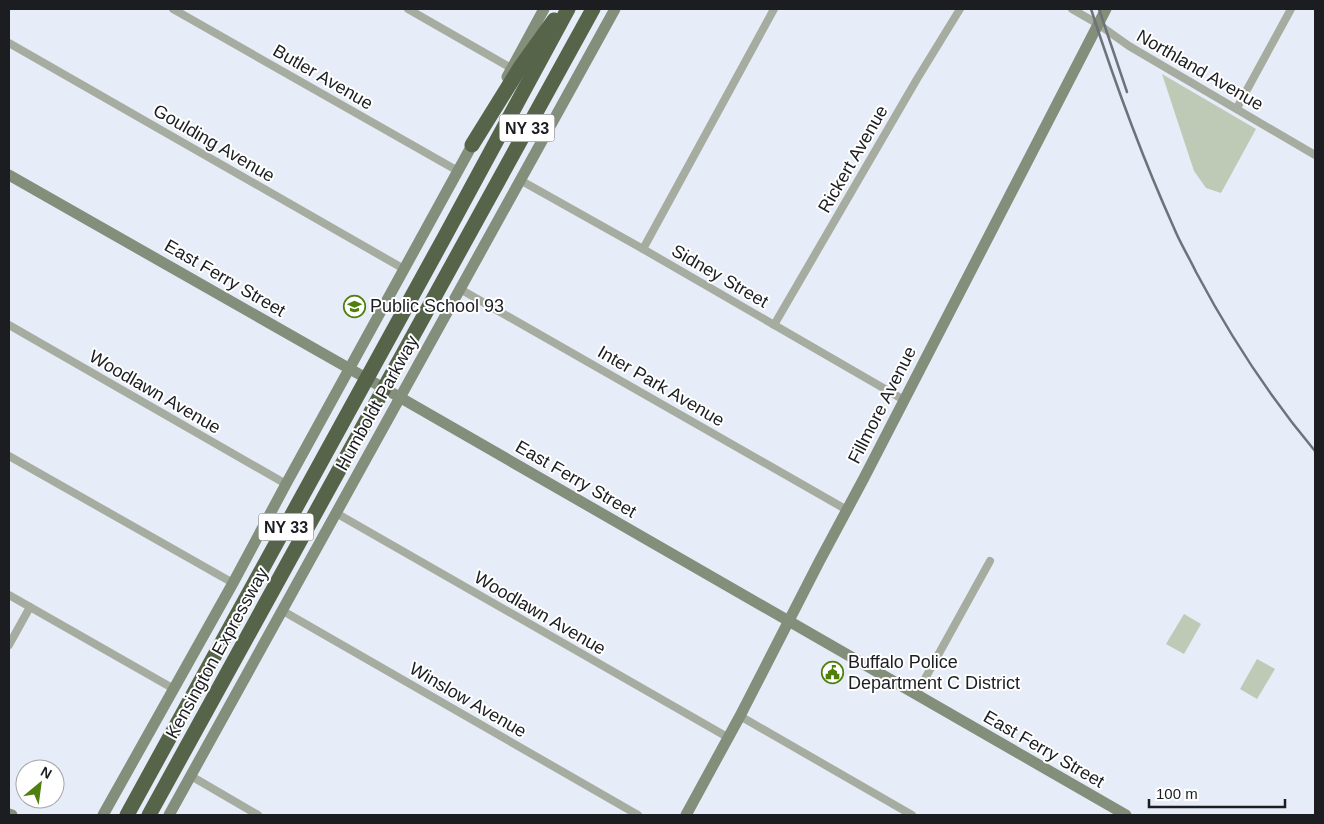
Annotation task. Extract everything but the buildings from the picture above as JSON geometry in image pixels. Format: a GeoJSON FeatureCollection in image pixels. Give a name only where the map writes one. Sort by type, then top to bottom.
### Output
{"type":"FeatureCollection","features":[{"type":"Feature","properties":{"kind":"highway"},"geometry":{"type":"LineString","coordinates":[[472,145],[521,66],[562,9]]}},
{"type":"Feature","properties":{"kind":"highway","name":"Kensington Expressway"},"geometry":{"type":"LineString","coordinates":[[127,815],[568,9]]}},
{"type":"Feature","properties":{"kind":"highway","name":"Kensington Expressway"},"geometry":{"type":"LineString","coordinates":[[149,815],[593,9]]}},
{"type":"Feature","properties":{"kind":"street","name":"Butler Avenue"},"geometry":{"type":"LineString","coordinates":[[173,9],[458,171]]}},
{"type":"Feature","properties":{"kind":"street"},"geometry":{"type":"LineString","coordinates":[[408,9],[512,68]]}},
{"type":"Feature","properties":{"kind":"street"},"geometry":{"type":"LineString","coordinates":[[102,815],[174,690],[286,484],[352,370],[404,269],[544,9]]}},
{"type":"Feature","properties":{"kind":"street","name":"Humboldt Parkway"},"geometry":{"type":"LineString","coordinates":[[169,815],[336,513],[397,396],[460,288],[615,9]]}},
{"type":"Feature","properties":{"kind":"street"},"geometry":{"type":"LineString","coordinates":[[643,249],[774,9]]}},
{"type":"Feature","properties":{"kind":"street","name":"Rickert Avenue"},"geometry":{"type":"LineString","coordinates":[[774,325],[907,96],[960,9]]}},
{"type":"Feature","properties":{"kind":"street","name":"Northland Avenue"},"geometry":{"type":"LineString","coordinates":[[1072,9],[1098,24],[1129,46],[1315,155]]}},
{"type":"Feature","properties":{"kind":"street","name":"Fillmore Avenue"},"geometry":{"type":"LineString","coordinates":[[686,815],[729,738],[790,621],[1106,9]]}},
{"type":"Feature","properties":{"kind":"street"},"geometry":{"type":"LineString","coordinates":[[1237,108],[1291,9]]}},
{"type":"Feature","properties":{"kind":"street","name":"Goulding Avenue"},"geometry":{"type":"LineString","coordinates":[[9,43],[404,269]]}},
{"type":"Feature","properties":{"kind":"street","name":"East Ferry Street"},"geometry":{"type":"LineString","coordinates":[[9,174],[1126,815]]}},
{"type":"Feature","properties":{"kind":"street","name":"Sidney Street"},"geometry":{"type":"LineString","coordinates":[[520,180],[904,400]]}},
{"type":"Feature","properties":{"kind":"street","name":"Inter Park Avenue"},"geometry":{"type":"LineString","coordinates":[[460,288],[846,510]]}},
{"type":"Feature","properties":{"kind":"street","name":"Woodlawn Avenue"},"geometry":{"type":"LineString","coordinates":[[9,325],[286,484]]}},
{"type":"Feature","properties":{"kind":"street"},"geometry":{"type":"LineString","coordinates":[[9,456],[233,583]]}},
{"type":"Feature","properties":{"kind":"street","name":"Woodlawn Avenue"},"geometry":{"type":"LineString","coordinates":[[336,513],[729,738]]}},
{"type":"Feature","properties":{"kind":"street"},"geometry":{"type":"LineString","coordinates":[[916,695],[990,561]]}},
{"type":"Feature","properties":{"kind":"street"},"geometry":{"type":"LineString","coordinates":[[9,595],[174,690]]}},
{"type":"Feature","properties":{"kind":"street"},"geometry":{"type":"LineString","coordinates":[[9,645],[30,607]]}},
{"type":"Feature","properties":{"kind":"street","name":"Winslow Avenue"},"geometry":{"type":"LineString","coordinates":[[282,611],[638,815]]}},
{"type":"Feature","properties":{"kind":"street"},"geometry":{"type":"LineString","coordinates":[[740,716],[912,815]]}},
{"type":"Feature","properties":{"kind":"street"},"geometry":{"type":"LineString","coordinates":[[190,776],[258,815]]}},
{"type":"Feature","properties":{"kind":"green space"},"geometry":{"type":"Polygon","coordinates":[[[1162,74],[1256,129],[1221,193],[1206,188],[1194,171],[1162,74]]]}},
{"type":"Feature","properties":{"kind":"green space"},"geometry":{"type":"Polygon","coordinates":[[[1184,614],[1201,624],[1184,654],[1166,644],[1184,614]]]}},
{"type":"Feature","properties":{"kind":"green space"},"geometry":{"type":"Polygon","coordinates":[[[1257,659],[1275,669],[1257,699],[1240,689],[1257,659]]]}},
{"type":"Feature","properties":{"kind":"railway"},"geometry":{"type":"LineString","coordinates":[[1091,9],[1119,92],[1176,234],[1222,319],[1251,365],[1315,451]]}},
{"type":"Feature","properties":{"kind":"railway"},"geometry":{"type":"LineString","coordinates":[[1099,9],[1127,92]]}},
{"type":"Feature","properties":{"kind":"place","name":"Public School 93"},"geometry":{"type":"Point","coordinates":[354,306]}},
{"type":"Feature","properties":{"kind":"place","name":"Buffalo Police Department C District"},"geometry":{"type":"Point","coordinates":[832,672]}}]}
